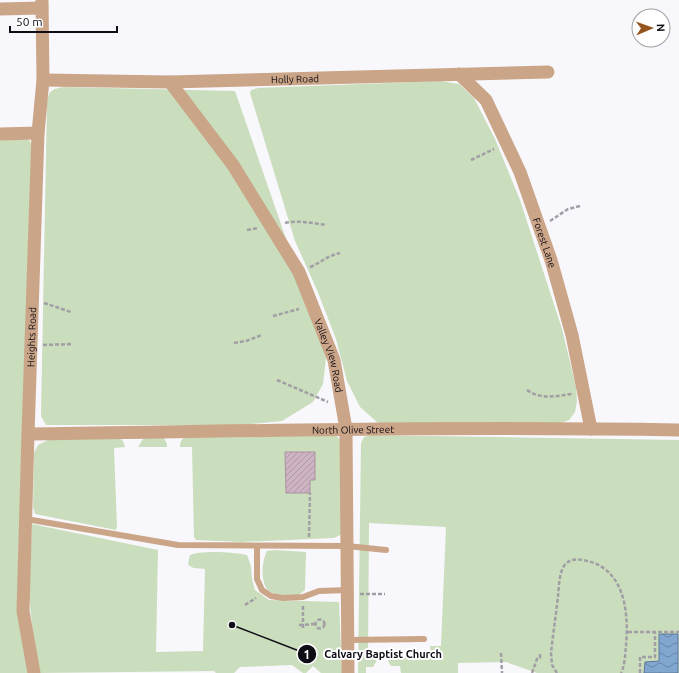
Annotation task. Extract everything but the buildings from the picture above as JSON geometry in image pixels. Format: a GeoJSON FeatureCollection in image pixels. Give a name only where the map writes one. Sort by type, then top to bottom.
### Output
{"type":"FeatureCollection","features":[{"type":"Feature","properties":{"kind":"street"},"geometry":{"type":"LineString","coordinates":[[0,9],[42,4]]}},
{"type":"Feature","properties":{"kind":"street","name":"Heights Road"},"geometry":{"type":"LineString","coordinates":[[34,673],[23,611],[38,133],[43,80],[42,4]]}},
{"type":"Feature","properties":{"kind":"street","name":"Holly Road"},"geometry":{"type":"LineString","coordinates":[[43,80],[170,82],[548,72]]}},
{"type":"Feature","properties":{"kind":"street","name":"Forest Lane"},"geometry":{"type":"LineString","coordinates":[[459,74],[486,100],[520,172],[551,260],[572,334],[591,429]]}},
{"type":"Feature","properties":{"kind":"street","name":"Valley View Road"},"geometry":{"type":"LineString","coordinates":[[170,82],[233,165],[299,272],[334,360],[346,429],[348,673]]}},
{"type":"Feature","properties":{"kind":"street"},"geometry":{"type":"LineString","coordinates":[[0,134],[38,133]]}},
{"type":"Feature","properties":{"kind":"street","name":"North Olive Street"},"geometry":{"type":"LineString","coordinates":[[28,434],[346,429],[679,430]]}},
{"type":"Feature","properties":{"kind":"lane"},"geometry":{"type":"LineString","coordinates":[[26,519],[178,545],[347,546],[386,550]]}},
{"type":"Feature","properties":{"kind":"lane"},"geometry":{"type":"LineString","coordinates":[[257,546],[257,578],[262,590],[271,596],[283,598],[303,597],[319,591],[348,592]]}},
{"type":"Feature","properties":{"kind":"lane"},"geometry":{"type":"LineString","coordinates":[[348,640],[424,639]]}},
{"type":"Feature","properties":{"kind":"path"},"geometry":{"type":"LineString","coordinates":[[471,160],[506,144]]}},
{"type":"Feature","properties":{"kind":"path"},"geometry":{"type":"LineString","coordinates":[[539,227],[549,223],[559,214],[568,209],[580,206]]}},
{"type":"Feature","properties":{"kind":"path"},"geometry":{"type":"LineString","coordinates":[[271,226],[292,222],[306,222],[326,225]]}},
{"type":"Feature","properties":{"kind":"path"},"geometry":{"type":"LineString","coordinates":[[299,272],[318,264],[330,255],[340,253]]}},
{"type":"Feature","properties":{"kind":"path"},"geometry":{"type":"LineString","coordinates":[[32,299],[71,312]]}},
{"type":"Feature","properties":{"kind":"path"},"geometry":{"type":"LineString","coordinates":[[273,316],[313,305]]}},
{"type":"Feature","properties":{"kind":"path"},"geometry":{"type":"LineString","coordinates":[[234,343],[246,341],[262,335]]}},
{"type":"Feature","properties":{"kind":"path"},"geometry":{"type":"LineString","coordinates":[[31,345],[72,344]]}},
{"type":"Feature","properties":{"kind":"path"},"geometry":{"type":"LineString","coordinates":[[277,380],[343,408]]}},
{"type":"Feature","properties":{"kind":"path"},"geometry":{"type":"LineString","coordinates":[[527,390],[539,397],[584,392]]}},
{"type":"Feature","properties":{"kind":"path"},"geometry":{"type":"LineString","coordinates":[[309,533],[310,493]]}},
{"type":"Feature","properties":{"kind":"path"},"geometry":{"type":"LineString","coordinates":[[557,673],[552,665],[551,653],[562,571],[570,560],[576,559],[596,563],[612,576],[617,584],[625,606],[627,620],[624,662],[621,673]]}},
{"type":"Feature","properties":{"kind":"path"},"geometry":{"type":"LineString","coordinates":[[348,592],[386,594]]}},
{"type":"Feature","properties":{"kind":"path"},"geometry":{"type":"LineString","coordinates":[[302,608],[303,627]]}},
{"type":"Feature","properties":{"kind":"path"},"geometry":{"type":"LineString","coordinates":[[299,625],[303,627],[316,624]]}},
{"type":"Feature","properties":{"kind":"path"},"geometry":{"type":"LineString","coordinates":[[627,632],[679,632]]}},
{"type":"Feature","properties":{"kind":"path"},"geometry":{"type":"LineString","coordinates":[[640,673],[640,657],[655,657],[655,632]]}},
{"type":"Feature","properties":{"kind":"path"},"geometry":{"type":"LineString","coordinates":[[501,653],[502,673]]}},
{"type":"Feature","properties":{"kind":"path"},"geometry":{"type":"LineString","coordinates":[[532,673],[538,659],[540,658],[540,654]]}},
{"type":"Feature","properties":{"kind":"green space"},"geometry":{"type":"Polygon","coordinates":[[[440,81],[459,84],[474,98],[495,139],[520,200],[562,329],[576,387],[577,401],[575,412],[569,420],[558,424],[378,423],[360,407],[347,381],[336,339],[317,290],[295,241],[250,93],[251,90],[258,88],[440,81]]]}},
{"type":"Feature","properties":{"kind":"green space"},"geometry":{"type":"Polygon","coordinates":[[[63,87],[235,91],[326,358],[323,384],[313,402],[282,421],[240,425],[46,425],[41,416],[47,103],[51,92],[55,89],[63,87]]]}},
{"type":"Feature","properties":{"kind":"green space"},"geometry":{"type":"Polygon","coordinates":[[[0,139],[29,140],[32,145],[34,155],[18,566],[30,673],[0,673],[0,139]]]}},
{"type":"Feature","properties":{"kind":"green space"},"geometry":{"type":"Polygon","coordinates":[[[333,434],[339,438],[342,444],[342,534],[334,538],[241,542],[196,540],[194,537],[192,447],[180,447],[181,441],[185,437],[333,434]]]}},
{"type":"Feature","properties":{"kind":"green space"},"geometry":{"type":"Polygon","coordinates":[[[370,435],[679,440],[679,673],[537,673],[506,662],[458,663],[458,673],[401,673],[400,666],[391,666],[387,657],[431,657],[430,646],[441,646],[446,527],[369,523],[368,654],[374,655],[377,658],[373,667],[366,667],[366,673],[358,673],[361,443],[364,437],[370,435]]]}},
{"type":"Feature","properties":{"kind":"green space"},"geometry":{"type":"Polygon","coordinates":[[[118,437],[123,441],[125,447],[114,448],[116,530],[35,514],[33,507],[34,453],[38,445],[48,440],[118,437]]]}},
{"type":"Feature","properties":{"kind":"green space"},"geometry":{"type":"Polygon","coordinates":[[[146,437],[164,438],[167,447],[138,447],[146,437]]]}},
{"type":"Feature","properties":{"kind":"green space"},"geometry":{"type":"Polygon","coordinates":[[[32,524],[158,550],[156,652],[203,651],[205,569],[190,566],[188,564],[190,555],[202,552],[218,552],[247,555],[251,566],[255,590],[269,600],[339,602],[342,673],[321,673],[313,666],[306,673],[303,673],[292,665],[240,667],[234,673],[216,673],[214,671],[40,673],[33,634],[29,595],[32,524]]]}},
{"type":"Feature","properties":{"kind":"green space"},"geometry":{"type":"Polygon","coordinates":[[[275,550],[306,552],[305,590],[299,595],[278,595],[270,592],[265,586],[263,576],[264,560],[267,551],[275,550]]]}},
{"type":"Feature","properties":{"kind":"water"},"geometry":{"type":"Polygon","coordinates":[[[659,634],[678,634],[678,673],[644,673],[645,662],[659,661],[659,634]]]}},
{"type":"Feature","properties":{"kind":"place","name":"Calvary Baptist Church"},"geometry":{"type":"Point","coordinates":[232,625]}}]}
